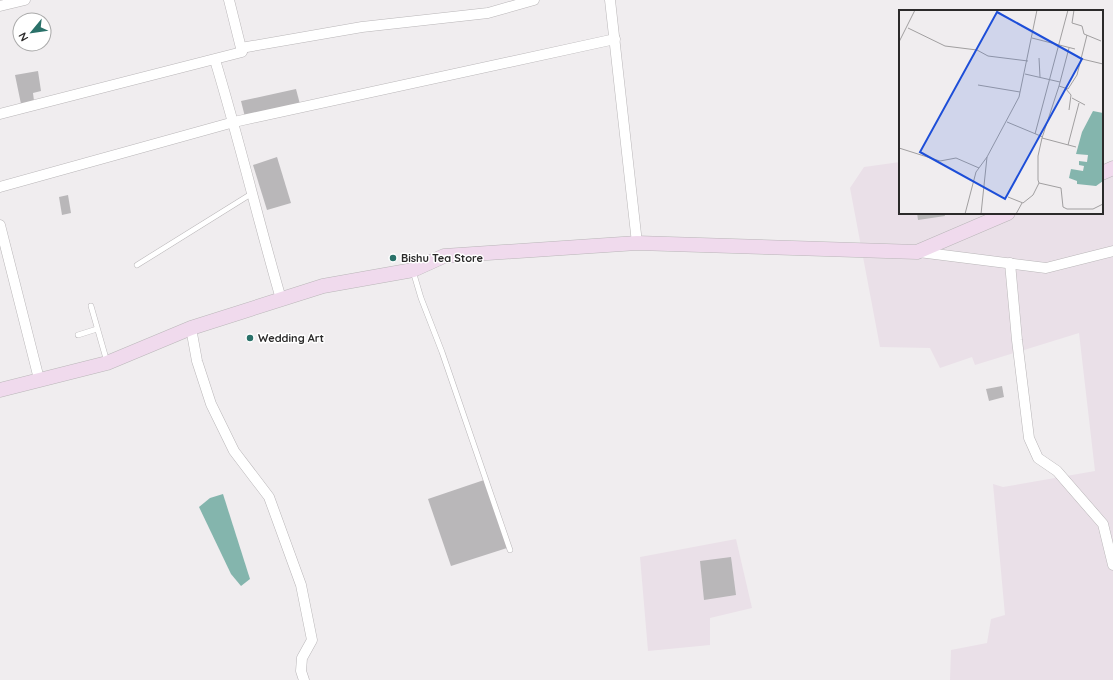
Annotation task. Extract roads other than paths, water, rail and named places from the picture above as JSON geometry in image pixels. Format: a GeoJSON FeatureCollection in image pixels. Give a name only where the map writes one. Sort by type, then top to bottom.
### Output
{"type":"FeatureCollection","features":[{"type":"Feature","properties":{"kind":"main road"},"geometry":{"type":"LineString","coordinates":[[1103,173],[1113,168]]}},
{"type":"Feature","properties":{"kind":"main road"},"geometry":{"type":"LineString","coordinates":[[0,390],[107,363],[191,328],[323,286],[413,270],[444,256],[637,243],[917,252],[1006,214]]}},
{"type":"Feature","properties":{"kind":"street"},"geometry":{"type":"LineString","coordinates":[[0,6],[25,0]]}},
{"type":"Feature","properties":{"kind":"street"},"geometry":{"type":"LineString","coordinates":[[241,48],[362,26],[488,13],[534,0]]}},
{"type":"Feature","properties":{"kind":"street"},"geometry":{"type":"LineString","coordinates":[[610,0],[637,243]]}},
{"type":"Feature","properties":{"kind":"street"},"geometry":{"type":"LineString","coordinates":[[0,114],[242,52],[232,3]]}},
{"type":"Feature","properties":{"kind":"street"},"geometry":{"type":"LineString","coordinates":[[0,186],[234,122],[615,39]]}},
{"type":"Feature","properties":{"kind":"street"},"geometry":{"type":"LineString","coordinates":[[215,60],[234,122],[251,194],[281,300]]}},
{"type":"Feature","properties":{"kind":"street"},"geometry":{"type":"LineString","coordinates":[[0,225],[39,379]]}},
{"type":"Feature","properties":{"kind":"street"},"geometry":{"type":"LineString","coordinates":[[917,252],[1046,268],[1113,251]]}},
{"type":"Feature","properties":{"kind":"street"},"geometry":{"type":"LineString","coordinates":[[1010,263],[1017,340],[1029,438],[1038,458],[1057,471],[1103,524],[1113,565]]}},
{"type":"Feature","properties":{"kind":"street"},"geometry":{"type":"LineString","coordinates":[[191,328],[197,361],[211,404],[234,451],[269,497],[301,585],[312,640],[302,658],[301,671],[304,680]]}},
{"type":"Feature","properties":{"kind":"lane"},"geometry":{"type":"LineString","coordinates":[[137,265],[251,194]]}},
{"type":"Feature","properties":{"kind":"lane"},"geometry":{"type":"LineString","coordinates":[[413,270],[421,298],[442,352],[510,550]]}},
{"type":"Feature","properties":{"kind":"lane"},"geometry":{"type":"LineString","coordinates":[[90,306],[107,363]]}},
{"type":"Feature","properties":{"kind":"lane"},"geometry":{"type":"LineString","coordinates":[[78,334],[97,329]]}},
{"type":"Feature","properties":{"kind":"place","name":"Bishu Tea Store"},"geometry":{"type":"Point","coordinates":[393,258]}},
{"type":"Feature","properties":{"kind":"place","name":"Wedding Art"},"geometry":{"type":"Point","coordinates":[250,338]}}]}
